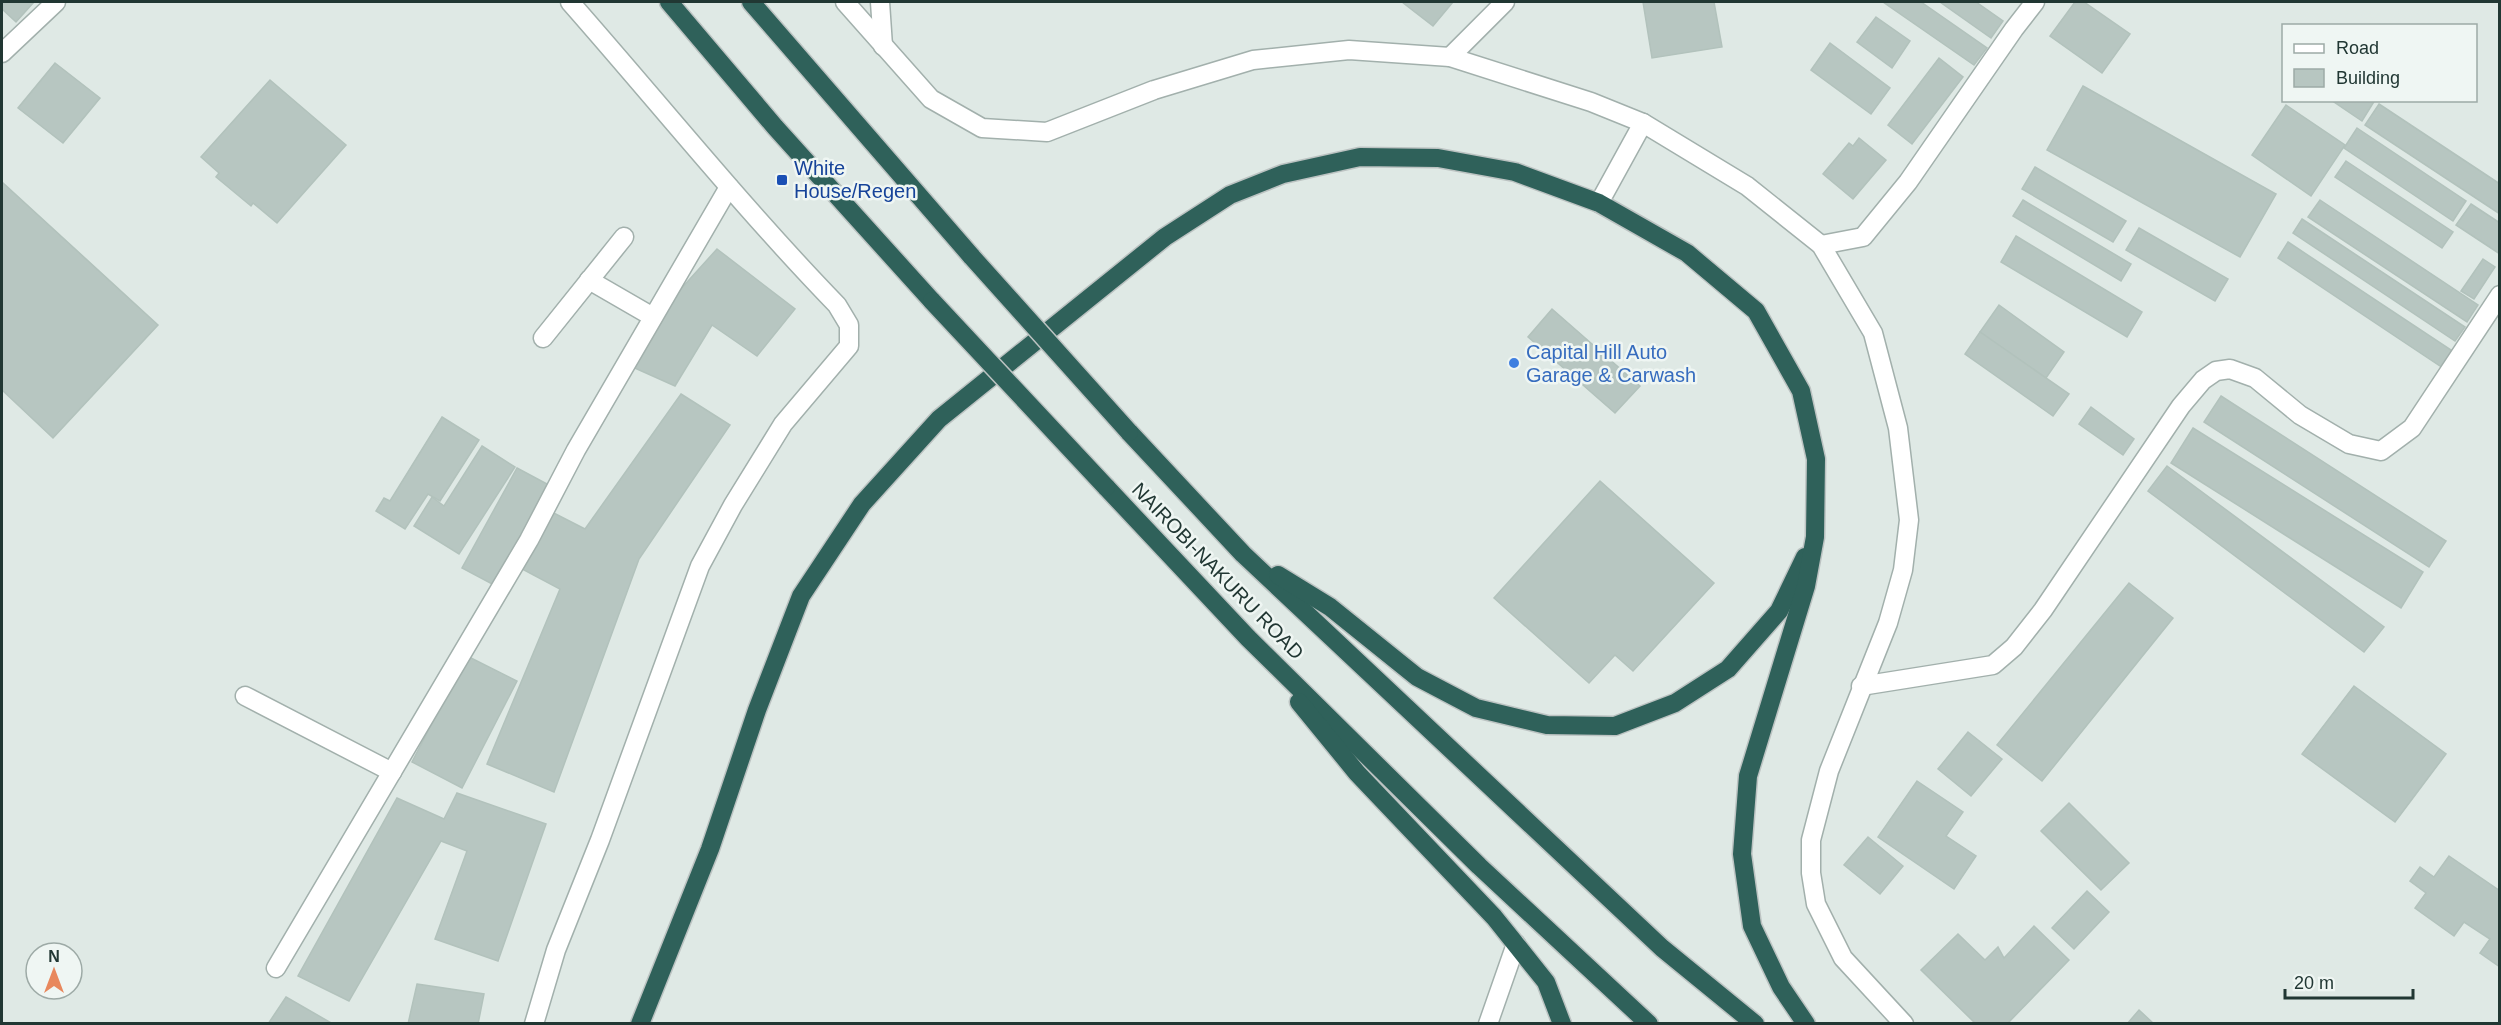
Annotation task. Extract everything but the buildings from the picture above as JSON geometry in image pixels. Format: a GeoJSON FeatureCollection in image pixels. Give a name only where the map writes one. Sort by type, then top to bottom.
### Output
{"type":"FeatureCollection","features":[{"type":"Feature","properties":{"kind":"highway","name":"NAIROBI-NAKURU ROAD"},"geometry":{"type":"LineString","coordinates":[[669,2],[775,127],[932,301],[1248,638],[1479,866],[1649,1023]]}},
{"type":"Feature","properties":{"kind":"highway","name":"NAIROBI-NAKURU ROAD"},"geometry":{"type":"LineString","coordinates":[[751,2],[972,257],[1129,432],[1243,554],[1662,948],[1755,1023]]}},
{"type":"Feature","properties":{"kind":"highway"},"geometry":{"type":"LineString","coordinates":[[640,1023],[710,849],[757,710],[801,596],[862,504],[939,419],[1165,237],[1230,195],[1283,174],[1360,157],[1438,158],[1515,172],[1599,203],[1687,253],[1756,311],[1802,391],[1816,459],[1815,537],[1806,586],[1748,776],[1742,854],[1752,926],[1781,987],[1806,1023]]}},
{"type":"Feature","properties":{"kind":"highway"},"geometry":{"type":"LineString","coordinates":[[1243,554],[1330,607],[1417,676],[1476,708],[1547,725],[1615,726],[1675,704],[1728,669],[1779,611],[1815,537]]}},
{"type":"Feature","properties":{"kind":"highway"},"geometry":{"type":"LineString","coordinates":[[1248,638],[1357,773],[1494,917],[1546,982],[1562,1023]]}},
{"type":"Feature","properties":{"kind":"street"},"geometry":{"type":"LineString","coordinates":[[2,53],[56,2]]}},
{"type":"Feature","properties":{"kind":"street"},"geometry":{"type":"LineString","coordinates":[[534,1023],[556,950],[600,840],[700,566],[733,505],[783,424],[849,346],[849,325],[837,305],[729,187],[675,121],[570,2]]}},
{"type":"Feature","properties":{"kind":"street"},"geometry":{"type":"LineString","coordinates":[[845,2],[931,99],[982,128],[1047,132],[1154,90],[1253,60],[1349,50],[1450,57],[1591,102],[1642,123],[1747,186],[1821,245],[1873,333],[1898,428],[1909,520],[1903,570],[1888,623],[1861,686],[1826,782],[1811,840],[1811,873],[1816,904],[1844,958],[1904,1023]]}},
{"type":"Feature","properties":{"kind":"street"},"geometry":{"type":"LineString","coordinates":[[880,2],[884,46]]}},
{"type":"Feature","properties":{"kind":"street"},"geometry":{"type":"LineString","coordinates":[[1450,57],[1505,2]]}},
{"type":"Feature","properties":{"kind":"street"},"geometry":{"type":"LineString","coordinates":[[1821,245],[1863,237],[1908,182],[2014,29],[2036,2]]}},
{"type":"Feature","properties":{"kind":"street"},"geometry":{"type":"LineString","coordinates":[[1599,203],[1642,123]]}},
{"type":"Feature","properties":{"kind":"street"},"geometry":{"type":"LineString","coordinates":[[276,968],[529,540],[576,450],[729,187]]}},
{"type":"Feature","properties":{"kind":"street"},"geometry":{"type":"LineString","coordinates":[[543,338],[624,237]]}},
{"type":"Feature","properties":{"kind":"street"},"geometry":{"type":"LineString","coordinates":[[589,280],[653,317]]}},
{"type":"Feature","properties":{"kind":"street"},"geometry":{"type":"LineString","coordinates":[[1861,686],[1993,665],[2014,648],[2043,610],[2181,406],[2203,380],[2216,371],[2230,369],[2255,378],[2300,415],[2349,444],[2381,451],[2412,428],[2499,295]]}},
{"type":"Feature","properties":{"kind":"street"},"geometry":{"type":"LineString","coordinates":[[245,696],[392,772]]}},
{"type":"Feature","properties":{"kind":"street"},"geometry":{"type":"LineString","coordinates":[[1488,1023],[1516,944]]}},
{"type":"Feature","properties":{"kind":"place","name":"White House/Regen"},"geometry":{"type":"Point","coordinates":[782,180]}},
{"type":"Feature","properties":{"kind":"place","name":"Capital Hill Auto Garage & Carwash"},"geometry":{"type":"Point","coordinates":[1514,363]}}]}
